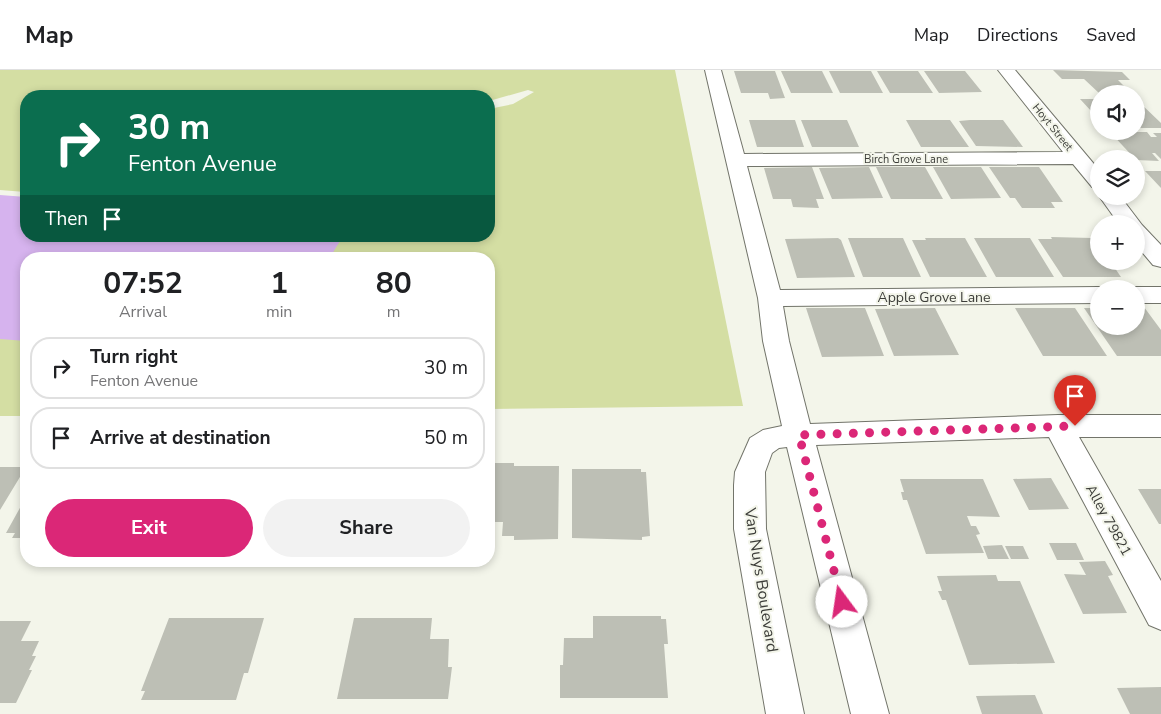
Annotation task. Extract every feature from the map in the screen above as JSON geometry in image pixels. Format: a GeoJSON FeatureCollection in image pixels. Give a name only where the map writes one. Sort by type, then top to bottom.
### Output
{"type":"FeatureCollection","features":[{"type":"Feature","properties":{"kind":"street"},"geometry":{"type":"LineString","coordinates":[[713,70],[770,298],[776,341],[870,714]]}},
{"type":"Feature","properties":{"kind":"street","name":"Hoyt Street"},"geometry":{"type":"LineString","coordinates":[[1006,70],[1090,172]]}},
{"type":"Feature","properties":{"kind":"street","name":"Birch Grove Lane"},"geometry":{"type":"LineString","coordinates":[[735,160],[1078,158]]}},
{"type":"Feature","properties":{"kind":"street"},"geometry":{"type":"LineString","coordinates":[[1116,205],[1125,215]]}},
{"type":"Feature","properties":{"kind":"street"},"geometry":{"type":"LineString","coordinates":[[1145,241],[1161,260]]}},
{"type":"Feature","properties":{"kind":"street","name":"Apple Grove Lane"},"geometry":{"type":"LineString","coordinates":[[770,298],[1090,295]]}},
{"type":"Feature","properties":{"kind":"street"},"geometry":{"type":"LineString","coordinates":[[1145,295],[1161,295]]}},
{"type":"Feature","properties":{"kind":"street","name":"Van Nuys Boulevard"},"geometry":{"type":"LineString","coordinates":[[784,714],[750,529],[750,472],[760,446],[772,438],[799,435],[1058,426],[1161,426]]}},
{"type":"Feature","properties":{"kind":"street","name":"Alley 79821"},"geometry":{"type":"LineString","coordinates":[[1058,426],[1161,614]]}},
{"type":"Feature","properties":{"kind":"green space"},"geometry":{"type":"Polygon","coordinates":[[[0,70],[675,70],[743,406],[495,409],[495,252],[269,252],[280,242],[495,242],[495,108],[513,104],[534,92],[528,90],[495,99],[495,90],[20,90],[20,192],[0,190],[0,70]]]}},
{"type":"Feature","properties":{"kind":"green space"},"geometry":{"type":"Polygon","coordinates":[[[0,335],[20,337],[20,416],[0,416],[0,335]]]}},
{"type":"Feature","properties":{"kind":"shaded area"},"geometry":{"type":"Polygon","coordinates":[[[0,195],[20,197],[20,242],[339,242],[333,252],[20,252],[20,341],[0,339],[0,195]]]}},
{"type":"Feature","properties":{"kind":"building"},"geometry":{"type":"Polygon","coordinates":[[[1053,70],[1122,72],[1130,80],[1118,80],[1123,85],[1090,85],[1084,79],[1062,79],[1053,70]]]}},
{"type":"Feature","properties":{"kind":"building"},"geometry":{"type":"Polygon","coordinates":[[[734,71],[775,71],[785,98],[770,99],[768,93],[741,93],[734,71]]]}},
{"type":"Feature","properties":{"kind":"building"},"geometry":{"type":"Polygon","coordinates":[[[781,71],[822,71],[833,93],[791,93],[781,71]]]}},
{"type":"Feature","properties":{"kind":"building"},"geometry":{"type":"Polygon","coordinates":[[[829,71],[871,71],[883,93],[840,93],[829,71]]]}},
{"type":"Feature","properties":{"kind":"building"},"geometry":{"type":"Polygon","coordinates":[[[877,71],[918,71],[933,93],[890,93],[877,71]]]}},
{"type":"Feature","properties":{"kind":"building"},"geometry":{"type":"Polygon","coordinates":[[[924,71],[965,71],[982,92],[939,93],[924,71]]]}},
{"type":"Feature","properties":{"kind":"building"},"geometry":{"type":"Polygon","coordinates":[[[1080,99],[1090,99],[1090,110],[1080,99]]]}},
{"type":"Feature","properties":{"kind":"building"},"geometry":{"type":"Polygon","coordinates":[[[1145,108],[1161,123],[1161,128],[1145,128],[1145,108]]]}},
{"type":"Feature","properties":{"kind":"building"},"geometry":{"type":"Polygon","coordinates":[[[749,120],[795,120],[804,147],[757,147],[749,120]]]}},
{"type":"Feature","properties":{"kind":"building"},"geometry":{"type":"Polygon","coordinates":[[[801,120],[847,120],[859,147],[812,147],[801,120]]]}},
{"type":"Feature","properties":{"kind":"building"},"geometry":{"type":"Polygon","coordinates":[[[906,120],[950,120],[969,147],[921,147],[906,120]]]}},
{"type":"Feature","properties":{"kind":"building"},"geometry":{"type":"Polygon","coordinates":[[[1003,120],[1023,147],[976,146],[959,121],[1003,120]]]}},
{"type":"Feature","properties":{"kind":"building"},"geometry":{"type":"Polygon","coordinates":[[[1145,132],[1151,137],[1157,137],[1153,133],[1161,133],[1161,159],[1155,153],[1152,153],[1159,161],[1145,160],[1145,150],[1127,150],[1117,140],[1145,140],[1145,132]]]}},
{"type":"Feature","properties":{"kind":"building"},"geometry":{"type":"Polygon","coordinates":[[[812,167],[824,199],[816,199],[819,208],[793,207],[791,199],[773,199],[764,168],[812,167]]]}},
{"type":"Feature","properties":{"kind":"building"},"geometry":{"type":"Polygon","coordinates":[[[869,167],[883,198],[832,199],[819,168],[869,167]]]}},
{"type":"Feature","properties":{"kind":"building"},"geometry":{"type":"Polygon","coordinates":[[[876,167],[925,167],[943,199],[891,199],[876,167]]]}},
{"type":"Feature","properties":{"kind":"building"},"geometry":{"type":"Polygon","coordinates":[[[933,167],[981,167],[1001,198],[951,199],[933,167]]]}},
{"type":"Feature","properties":{"kind":"building"},"geometry":{"type":"Polygon","coordinates":[[[989,167],[1039,167],[1063,202],[1051,202],[1055,208],[1022,208],[1015,198],[1010,198],[989,167]]]}},
{"type":"Feature","properties":{"kind":"building"},"geometry":{"type":"Polygon","coordinates":[[[1145,171],[1161,171],[1161,188],[1145,171]]]}},
{"type":"Feature","properties":{"kind":"building"},"geometry":{"type":"Polygon","coordinates":[[[1051,237],[1090,238],[1090,270],[1116,270],[1121,277],[1063,277],[1038,239],[1052,239],[1051,237]]]}},
{"type":"Feature","properties":{"kind":"building"},"geometry":{"type":"Polygon","coordinates":[[[838,238],[841,240],[855,277],[797,278],[785,239],[838,238]]]}},
{"type":"Feature","properties":{"kind":"building"},"geometry":{"type":"Polygon","coordinates":[[[848,238],[903,238],[921,277],[863,277],[848,238]]]}},
{"type":"Feature","properties":{"kind":"building"},"geometry":{"type":"Polygon","coordinates":[[[925,238],[965,238],[987,277],[930,277],[912,240],[926,240],[925,238]]]}},
{"type":"Feature","properties":{"kind":"building"},"geometry":{"type":"Polygon","coordinates":[[[974,238],[1030,238],[1054,277],[996,277],[974,238]]]}},
{"type":"Feature","properties":{"kind":"building"},"geometry":{"type":"Polygon","coordinates":[[[806,308],[865,308],[884,356],[822,357],[806,308]]]}},
{"type":"Feature","properties":{"kind":"building"},"geometry":{"type":"Polygon","coordinates":[[[935,308],[959,355],[894,356],[875,309],[935,308]]]}},
{"type":"Feature","properties":{"kind":"building"},"geometry":{"type":"Polygon","coordinates":[[[1015,308],[1075,308],[1090,330],[1090,335],[1093,335],[1107,356],[1043,356],[1015,308]]]}},
{"type":"Feature","properties":{"kind":"building"},"geometry":{"type":"Polygon","coordinates":[[[1084,308],[1090,308],[1090,317],[1084,308]]]}},
{"type":"Feature","properties":{"kind":"building"},"geometry":{"type":"Polygon","coordinates":[[[1145,308],[1161,330],[1161,356],[1117,356],[1103,335],[1145,335],[1145,308]]]}},
{"type":"Feature","properties":{"kind":"building"},"geometry":{"type":"Polygon","coordinates":[[[495,463],[514,463],[514,466],[559,466],[558,539],[514,540],[514,536],[502,536],[503,522],[495,522],[495,463]]]}},
{"type":"Feature","properties":{"kind":"building"},"geometry":{"type":"Polygon","coordinates":[[[0,467],[20,467],[20,477],[0,510],[0,467]]]}},
{"type":"Feature","properties":{"kind":"building"},"geometry":{"type":"Polygon","coordinates":[[[572,469],[641,469],[641,472],[646,472],[650,536],[642,537],[642,540],[572,538],[572,469]]]}},
{"type":"Feature","properties":{"kind":"building"},"geometry":{"type":"Polygon","coordinates":[[[1051,478],[1069,509],[1029,510],[1013,479],[1051,478]]]}},
{"type":"Feature","properties":{"kind":"building"},"geometry":{"type":"Polygon","coordinates":[[[900,479],[983,479],[1000,517],[967,516],[971,526],[976,526],[980,534],[976,535],[984,553],[926,554],[907,500],[903,500],[901,492],[904,492],[900,479]]]}},
{"type":"Feature","properties":{"kind":"building"},"geometry":{"type":"Polygon","coordinates":[[[1138,489],[1161,489],[1161,524],[1159,524],[1138,489]]]}},
{"type":"Feature","properties":{"kind":"building"},"geometry":{"type":"Polygon","coordinates":[[[20,508],[20,538],[12,538],[15,533],[6,533],[20,508]]]}},
{"type":"Feature","properties":{"kind":"building"},"geometry":{"type":"Polygon","coordinates":[[[1049,543],[1076,543],[1084,560],[1057,560],[1049,543]]]}},
{"type":"Feature","properties":{"kind":"building"},"geometry":{"type":"Polygon","coordinates":[[[1002,545],[1009,559],[988,559],[983,546],[1002,545]]]}},
{"type":"Feature","properties":{"kind":"building"},"geometry":{"type":"Polygon","coordinates":[[[1005,546],[1023,546],[1029,559],[1011,559],[1005,546]]]}},
{"type":"Feature","properties":{"kind":"building"},"geometry":{"type":"Polygon","coordinates":[[[1105,561],[1113,575],[1108,576],[1127,613],[1083,614],[1064,574],[1086,575],[1079,562],[1105,561]]]}},
{"type":"Feature","properties":{"kind":"building"},"geometry":{"type":"Polygon","coordinates":[[[996,575],[998,581],[1020,581],[1055,663],[969,665],[946,600],[942,600],[938,591],[942,591],[937,576],[996,575]]]}},
{"type":"Feature","properties":{"kind":"building"},"geometry":{"type":"Polygon","coordinates":[[[593,616],[661,616],[661,619],[666,619],[668,644],[664,644],[668,698],[560,698],[560,665],[563,665],[564,638],[593,638],[593,616]]]}},
{"type":"Feature","properties":{"kind":"building"},"geometry":{"type":"Polygon","coordinates":[[[169,618],[264,618],[248,673],[244,673],[236,700],[141,700],[145,691],[141,691],[169,618]]]}},
{"type":"Feature","properties":{"kind":"building"},"geometry":{"type":"Polygon","coordinates":[[[354,618],[432,618],[430,639],[449,639],[448,667],[452,667],[448,699],[337,699],[354,618]]]}},
{"type":"Feature","properties":{"kind":"building"},"geometry":{"type":"Polygon","coordinates":[[[0,621],[31,621],[21,641],[39,641],[32,656],[36,656],[29,670],[32,670],[16,703],[0,703],[0,621]]]}},
{"type":"Feature","properties":{"kind":"building"},"geometry":{"type":"Polygon","coordinates":[[[1161,687],[1161,714],[1130,714],[1117,688],[1161,687]]]}},
{"type":"Feature","properties":{"kind":"building"},"geometry":{"type":"Polygon","coordinates":[[[1035,695],[1043,714],[982,714],[976,696],[1035,695]]]}},
{"type":"Feature","properties":{"kind":"route"},"geometry":{"type":"LineString","coordinates":[[842,602],[799,435],[1075,426]]}}]}
